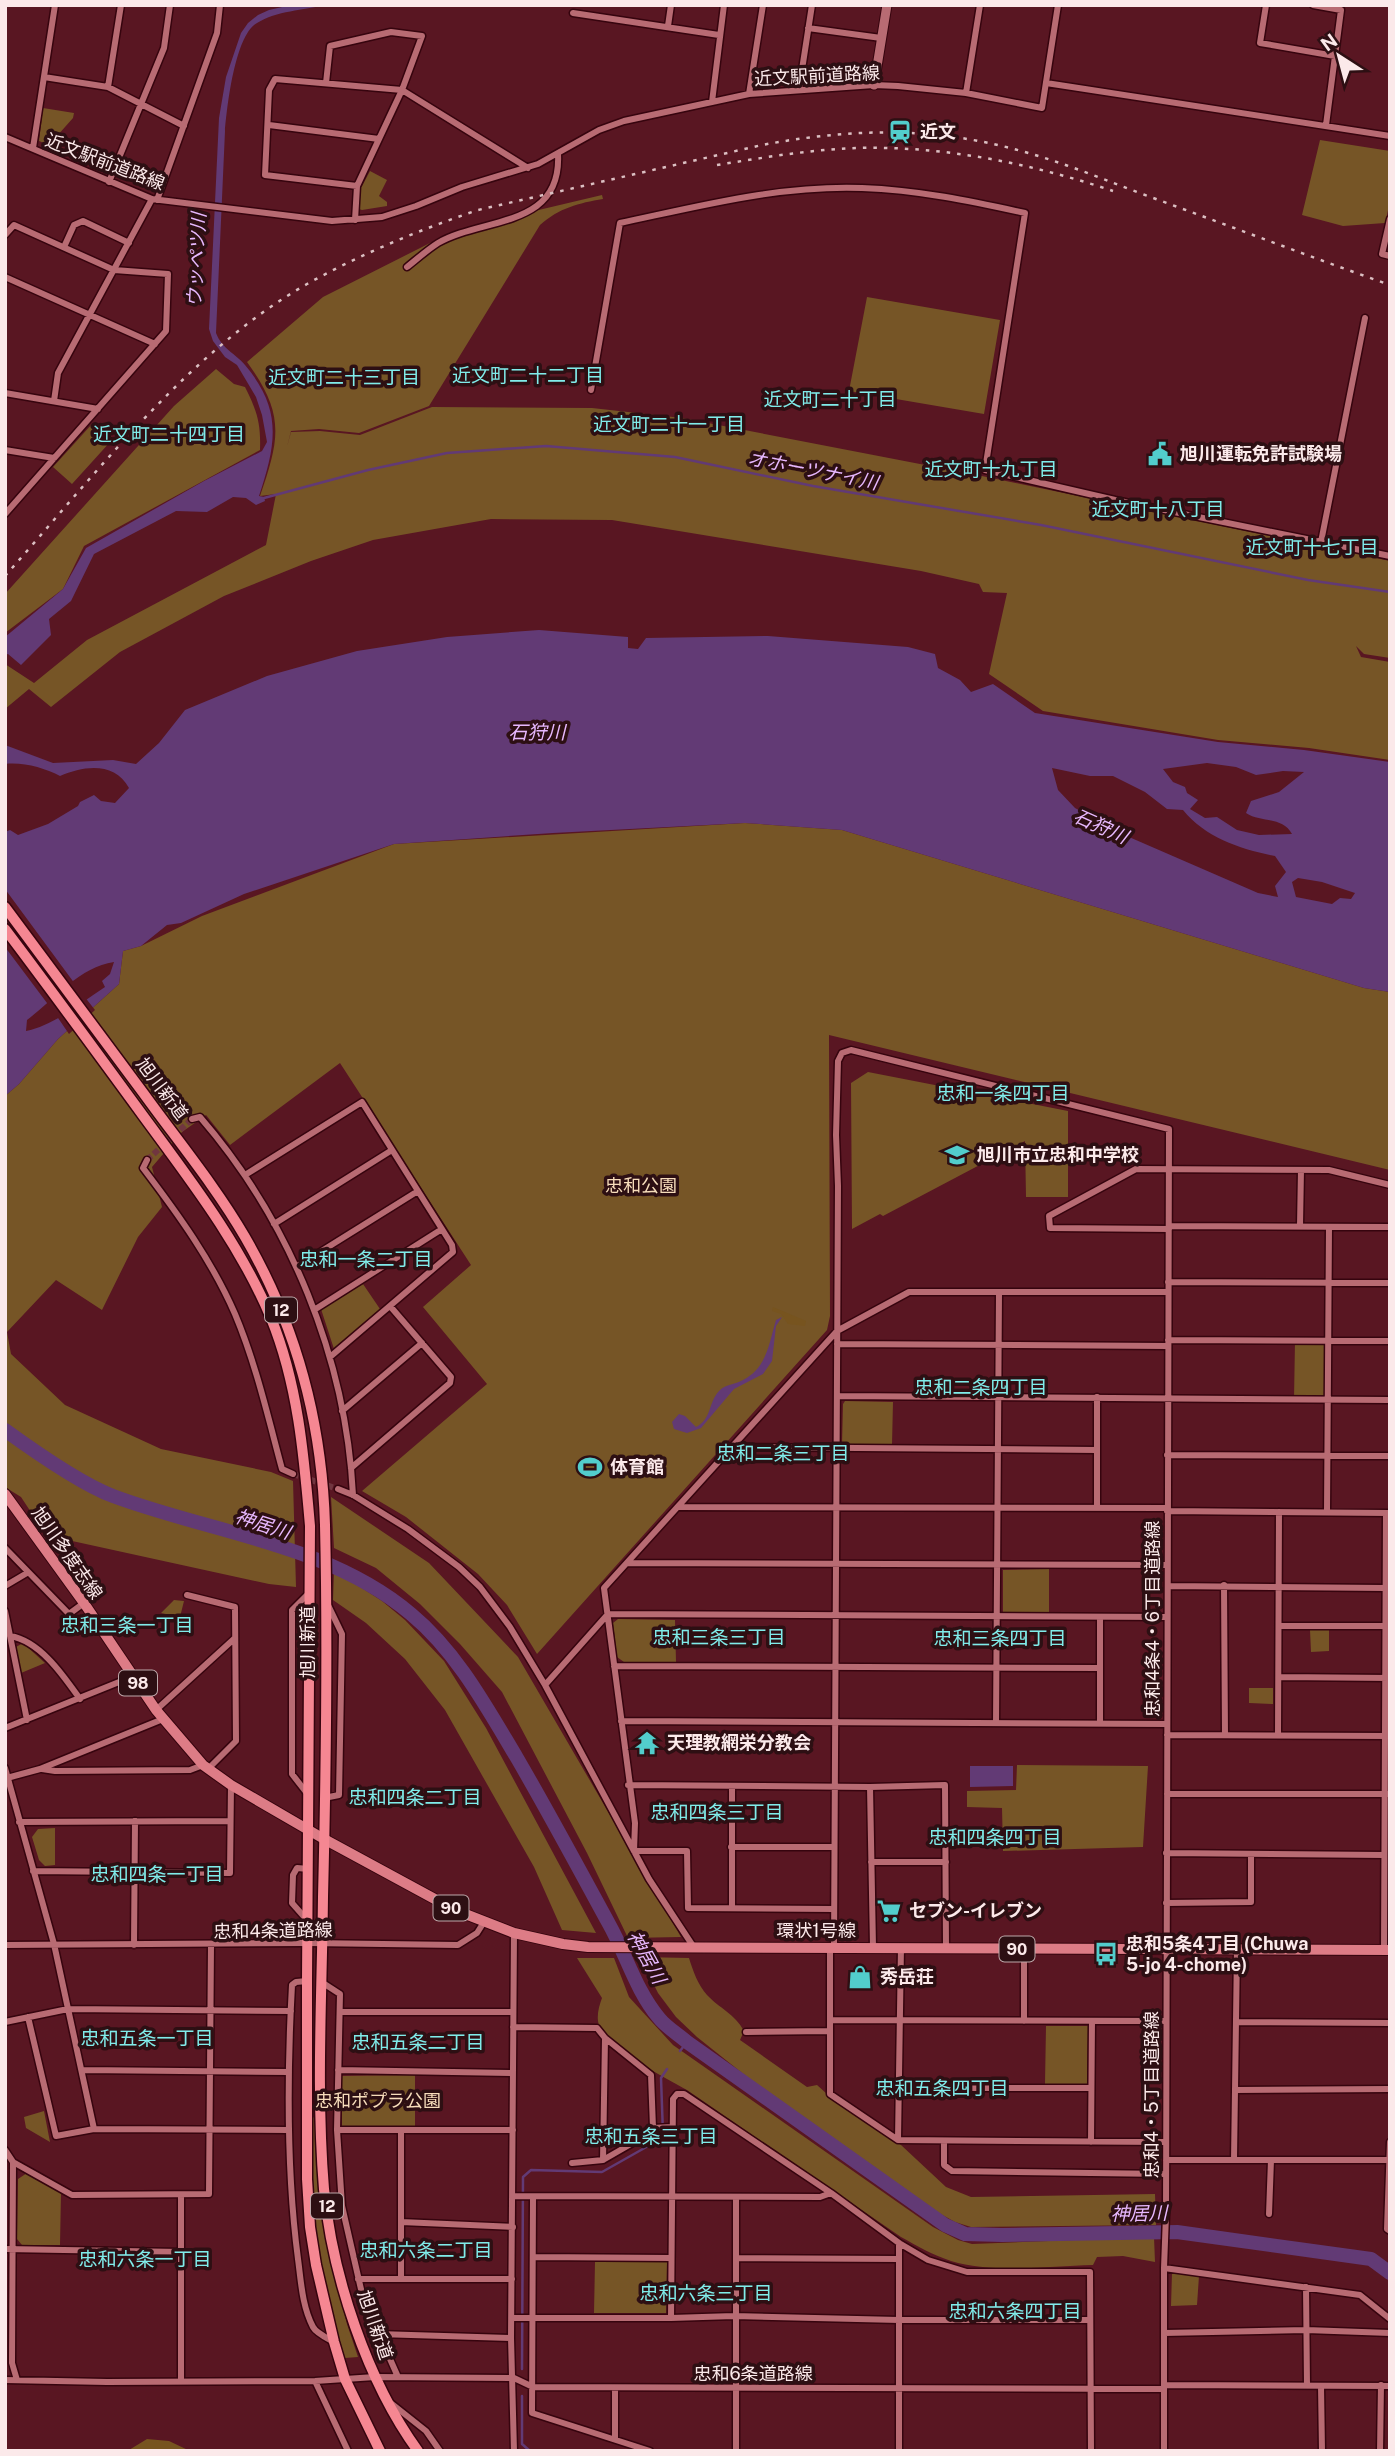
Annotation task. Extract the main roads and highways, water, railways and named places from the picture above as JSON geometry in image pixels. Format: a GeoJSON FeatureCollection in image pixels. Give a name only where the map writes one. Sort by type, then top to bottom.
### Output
{"type":"FeatureCollection","features":[{"type":"Feature","properties":{"kind":"highway","name":"旭川新道"},"geometry":{"type":"LineString","coordinates":[[5,907],[221,1198],[265,1272],[284,1316],[303,1372],[317,1434],[325,1532],[320,2115],[324,2190],[337,2262],[353,2320],[375,2377],[418,2451]]}},
{"type":"Feature","properties":{"kind":"highway","name":"旭川新道"},"geometry":{"type":"LineString","coordinates":[[5,929],[200,1191],[234,1244],[271,1318],[291,1380],[305,1463],[310,1526],[307,1980],[307,2179],[310,2227],[316,2265],[345,2379],[380,2451]]}},
{"type":"Feature","properties":{"kind":"main road"},"geometry":{"type":"LineString","coordinates":[[874,85],[887,5]]}},
{"type":"Feature","properties":{"kind":"main road","name":"旭川多度志線"},"geometry":{"type":"LineString","coordinates":[[5,1494],[160,1714],[206,1767],[231,1785],[310,1830]]}},
{"type":"Feature","properties":{"kind":"main road","name":"環状1号線"},"geometry":{"type":"LineString","coordinates":[[310,1830],[455,1910],[514,1933],[588,1947],[1387,1951]]}},
{"type":"Feature","properties":{"kind":"water"},"geometry":{"type":"Polygon","coordinates":[[[291,5],[325,5],[273,16],[249,30],[234,72],[225,131],[216,333],[257,381],[271,413],[272,444],[259,496],[264,497],[265,501],[256,505],[246,498],[233,497],[207,512],[176,511],[94,554],[71,601],[49,619],[51,635],[21,665],[8,654],[5,655],[5,637],[63,589],[86,548],[262,451],[267,442],[256,397],[237,365],[225,357],[213,341],[209,329],[219,118],[226,77],[241,33],[258,15],[291,5]]]}},
{"type":"Feature","properties":{"kind":"water","name":"石狩川"},"geometry":{"type":"Polygon","coordinates":[[[539,630],[628,637],[628,648],[638,649],[646,638],[768,636],[908,647],[935,654],[938,668],[960,680],[971,692],[993,684],[1035,713],[1218,742],[1390,762],[1390,992],[1364,988],[842,830],[745,823],[394,844],[244,894],[181,923],[167,925],[141,946],[123,951],[119,984],[58,1039],[5,1096],[5,832],[10,830],[18,835],[48,824],[94,795],[101,801],[115,803],[129,788],[116,774],[99,768],[60,776],[34,766],[5,764],[5,745],[53,763],[113,760],[136,764],[159,743],[185,710],[267,676],[357,651],[447,637],[539,630]],[[1207,763],[1163,769],[1173,782],[1185,787],[1187,793],[1198,800],[1190,809],[1205,818],[1217,817],[1237,830],[1259,835],[1292,834],[1288,828],[1277,822],[1246,813],[1251,801],[1279,792],[1304,772],[1283,771],[1256,775],[1236,767],[1207,763]],[[1052,768],[1058,790],[1075,808],[1129,837],[1258,893],[1278,897],[1275,886],[1286,872],[1275,856],[1224,841],[1202,828],[1183,810],[1167,809],[1145,792],[1113,776],[1090,776],[1052,768]],[[1298,878],[1292,882],[1296,897],[1332,904],[1340,898],[1351,899],[1355,893],[1322,882],[1298,878]],[[114,962],[101,965],[78,977],[27,1020],[26,1031],[57,1019],[105,987],[102,981],[110,974],[114,962]]]}},
{"type":"Feature","properties":{"kind":"water"},"geometry":{"type":"Polygon","coordinates":[[[782,1317],[776,1326],[772,1361],[763,1374],[734,1389],[701,1428],[687,1433],[674,1429],[672,1422],[679,1414],[696,1427],[701,1424],[719,1391],[743,1380],[757,1369],[766,1354],[776,1320],[782,1317]]]}},
{"type":"Feature","properties":{"kind":"water"},"geometry":{"type":"Polygon","coordinates":[[[970,1766],[1013,1766],[1013,1786],[970,1787],[970,1766]]]}},
{"type":"Feature","properties":{"kind":"waterway","name":"オホーツナイ川"},"geometry":{"type":"LineString","coordinates":[[264,498],[368,470],[447,453],[546,446],[675,457],[813,486],[1041,525],[1308,580],[1390,592]]}},
{"type":"Feature","properties":{"kind":"waterway","name":"神居川"},"geometry":{"type":"LineString","coordinates":[[5,1430],[100,1491],[307,1556],[344,1571],[379,1590],[411,1614],[443,1646],[482,1700],[575,1862],[644,1996],[662,2021],[687,2042],[945,2225],[965,2234],[1177,2232],[1371,2259],[1390,2273]]}},
{"type":"Feature","properties":{"kind":"waterway"},"geometry":{"type":"LineString","coordinates":[[680,2051],[687,2042]]}},
{"type":"Feature","properties":{"kind":"waterway"},"geometry":{"type":"LineString","coordinates":[[522,2369],[523,2177],[531,2170],[602,2172],[657,2141],[663,2134],[661,2078],[667,2069]]}},
{"type":"Feature","properties":{"kind":"waterway"},"geometry":{"type":"LineString","coordinates":[[522,2396],[522,2444],[530,2451]]}},
{"type":"Feature","properties":{"kind":"tunnel"},"geometry":{"type":"LineString","coordinates":[[147,1160],[192,1119]]}},
{"type":"Feature","properties":{"kind":"tunnel"},"geometry":{"type":"LineString","coordinates":[[293,1474],[338,1489]]}},
{"type":"Feature","properties":{"kind":"railway"},"geometry":{"type":"LineString","coordinates":[[5,576],[109,457],[183,380],[222,344],[307,284],[391,243],[478,210],[762,145],[841,134],[894,132],[947,136],[996,145],[1061,163],[1390,285]]}},
{"type":"Feature","properties":{"kind":"railway"},"geometry":{"type":"LineString","coordinates":[[717,165],[824,150],[917,149],[1002,161],[1059,174],[1113,191]]}},
{"type":"Feature","properties":{"kind":"place","name":"近文"},"geometry":{"type":"Point","coordinates":[900,132]}},
{"type":"Feature","properties":{"kind":"place","name":"旭川運転免許試験場"},"geometry":{"type":"Point","coordinates":[1160,454]}},
{"type":"Feature","properties":{"kind":"place","name":"旭川市立忠和中学校"},"geometry":{"type":"Point","coordinates":[957,1155]}},
{"type":"Feature","properties":{"kind":"place","name":"体育館"},"geometry":{"type":"Point","coordinates":[590,1467]}},
{"type":"Feature","properties":{"kind":"place","name":"天理教網栄分教会"},"geometry":{"type":"Point","coordinates":[647,1743]}},
{"type":"Feature","properties":{"kind":"place","name":"セブン-イレブン"},"geometry":{"type":"Point","coordinates":[889,1911]}},
{"type":"Feature","properties":{"kind":"place","name":"忠和5条4丁目 (Chuwa 5-jo 4-chome)"},"geometry":{"type":"Point","coordinates":[1106,1954]}},
{"type":"Feature","properties":{"kind":"place","name":"秀岳荘"},"geometry":{"type":"Point","coordinates":[860,1977]}},
{"type":"Feature","properties":{"kind":"district","name":"近文町二十二丁目"},"geometry":{"type":"Point","coordinates":[528,375]}},
{"type":"Feature","properties":{"kind":"district","name":"近文町二十三丁目"},"geometry":{"type":"Point","coordinates":[344,377]}},
{"type":"Feature","properties":{"kind":"district","name":"近文町二十丁目"},"geometry":{"type":"Point","coordinates":[830,399]}},
{"type":"Feature","properties":{"kind":"district","name":"近文町二十一丁目"},"geometry":{"type":"Point","coordinates":[669,424]}},
{"type":"Feature","properties":{"kind":"district","name":"近文町二十四丁目"},"geometry":{"type":"Point","coordinates":[169,434]}},
{"type":"Feature","properties":{"kind":"district","name":"近文町十九丁目"},"geometry":{"type":"Point","coordinates":[991,469]}},
{"type":"Feature","properties":{"kind":"district","name":"近文町十八丁目"},"geometry":{"type":"Point","coordinates":[1158,509]}},
{"type":"Feature","properties":{"kind":"district","name":"近文町十七丁目"},"geometry":{"type":"Point","coordinates":[1312,547]}},
{"type":"Feature","properties":{"kind":"district","name":"忠和一条四丁目"},"geometry":{"type":"Point","coordinates":[1003,1093]}},
{"type":"Feature","properties":{"kind":"district","name":"忠和一条二丁目"},"geometry":{"type":"Point","coordinates":[366,1259]}},
{"type":"Feature","properties":{"kind":"district","name":"忠和二条四丁目"},"geometry":{"type":"Point","coordinates":[981,1387]}},
{"type":"Feature","properties":{"kind":"district","name":"忠和二条三丁目"},"geometry":{"type":"Point","coordinates":[783,1453]}},
{"type":"Feature","properties":{"kind":"district","name":"忠和三条一丁目"},"geometry":{"type":"Point","coordinates":[127,1625]}},
{"type":"Feature","properties":{"kind":"district","name":"忠和三条三丁目"},"geometry":{"type":"Point","coordinates":[719,1637]}},
{"type":"Feature","properties":{"kind":"district","name":"忠和三条四丁目"},"geometry":{"type":"Point","coordinates":[1000,1638]}},
{"type":"Feature","properties":{"kind":"district","name":"忠和四条二丁目"},"geometry":{"type":"Point","coordinates":[415,1797]}},
{"type":"Feature","properties":{"kind":"district","name":"忠和四条三丁目"},"geometry":{"type":"Point","coordinates":[717,1812]}},
{"type":"Feature","properties":{"kind":"district","name":"忠和四条四丁目"},"geometry":{"type":"Point","coordinates":[995,1837]}},
{"type":"Feature","properties":{"kind":"district","name":"忠和四条一丁目"},"geometry":{"type":"Point","coordinates":[157,1874]}},
{"type":"Feature","properties":{"kind":"district","name":"忠和五条一丁目"},"geometry":{"type":"Point","coordinates":[147,2038]}},
{"type":"Feature","properties":{"kind":"district","name":"忠和五条二丁目"},"geometry":{"type":"Point","coordinates":[418,2042]}},
{"type":"Feature","properties":{"kind":"district","name":"忠和五条四丁目"},"geometry":{"type":"Point","coordinates":[942,2088]}},
{"type":"Feature","properties":{"kind":"district","name":"忠和五条三丁目"},"geometry":{"type":"Point","coordinates":[651,2136]}},
{"type":"Feature","properties":{"kind":"district","name":"忠和六条二丁目"},"geometry":{"type":"Point","coordinates":[426,2250]}},
{"type":"Feature","properties":{"kind":"district","name":"忠和六条一丁目"},"geometry":{"type":"Point","coordinates":[145,2259]}},
{"type":"Feature","properties":{"kind":"district","name":"忠和六条三丁目"},"geometry":{"type":"Point","coordinates":[706,2293]}},
{"type":"Feature","properties":{"kind":"district","name":"忠和六条四丁目"},"geometry":{"type":"Point","coordinates":[1015,2311]}},
{"type":"Feature","properties":{"kind":"water label","name":"ウッペツ川"},"geometry":{"type":"Point","coordinates":[196,260]}},
{"type":"Feature","properties":{"kind":"park label","name":"忠和公園"},"geometry":{"type":"Point","coordinates":[641,1186]}},
{"type":"Feature","properties":{"kind":"park label","name":"忠和ポプラ公園"},"geometry":{"type":"Point","coordinates":[378,2101]}}]}
